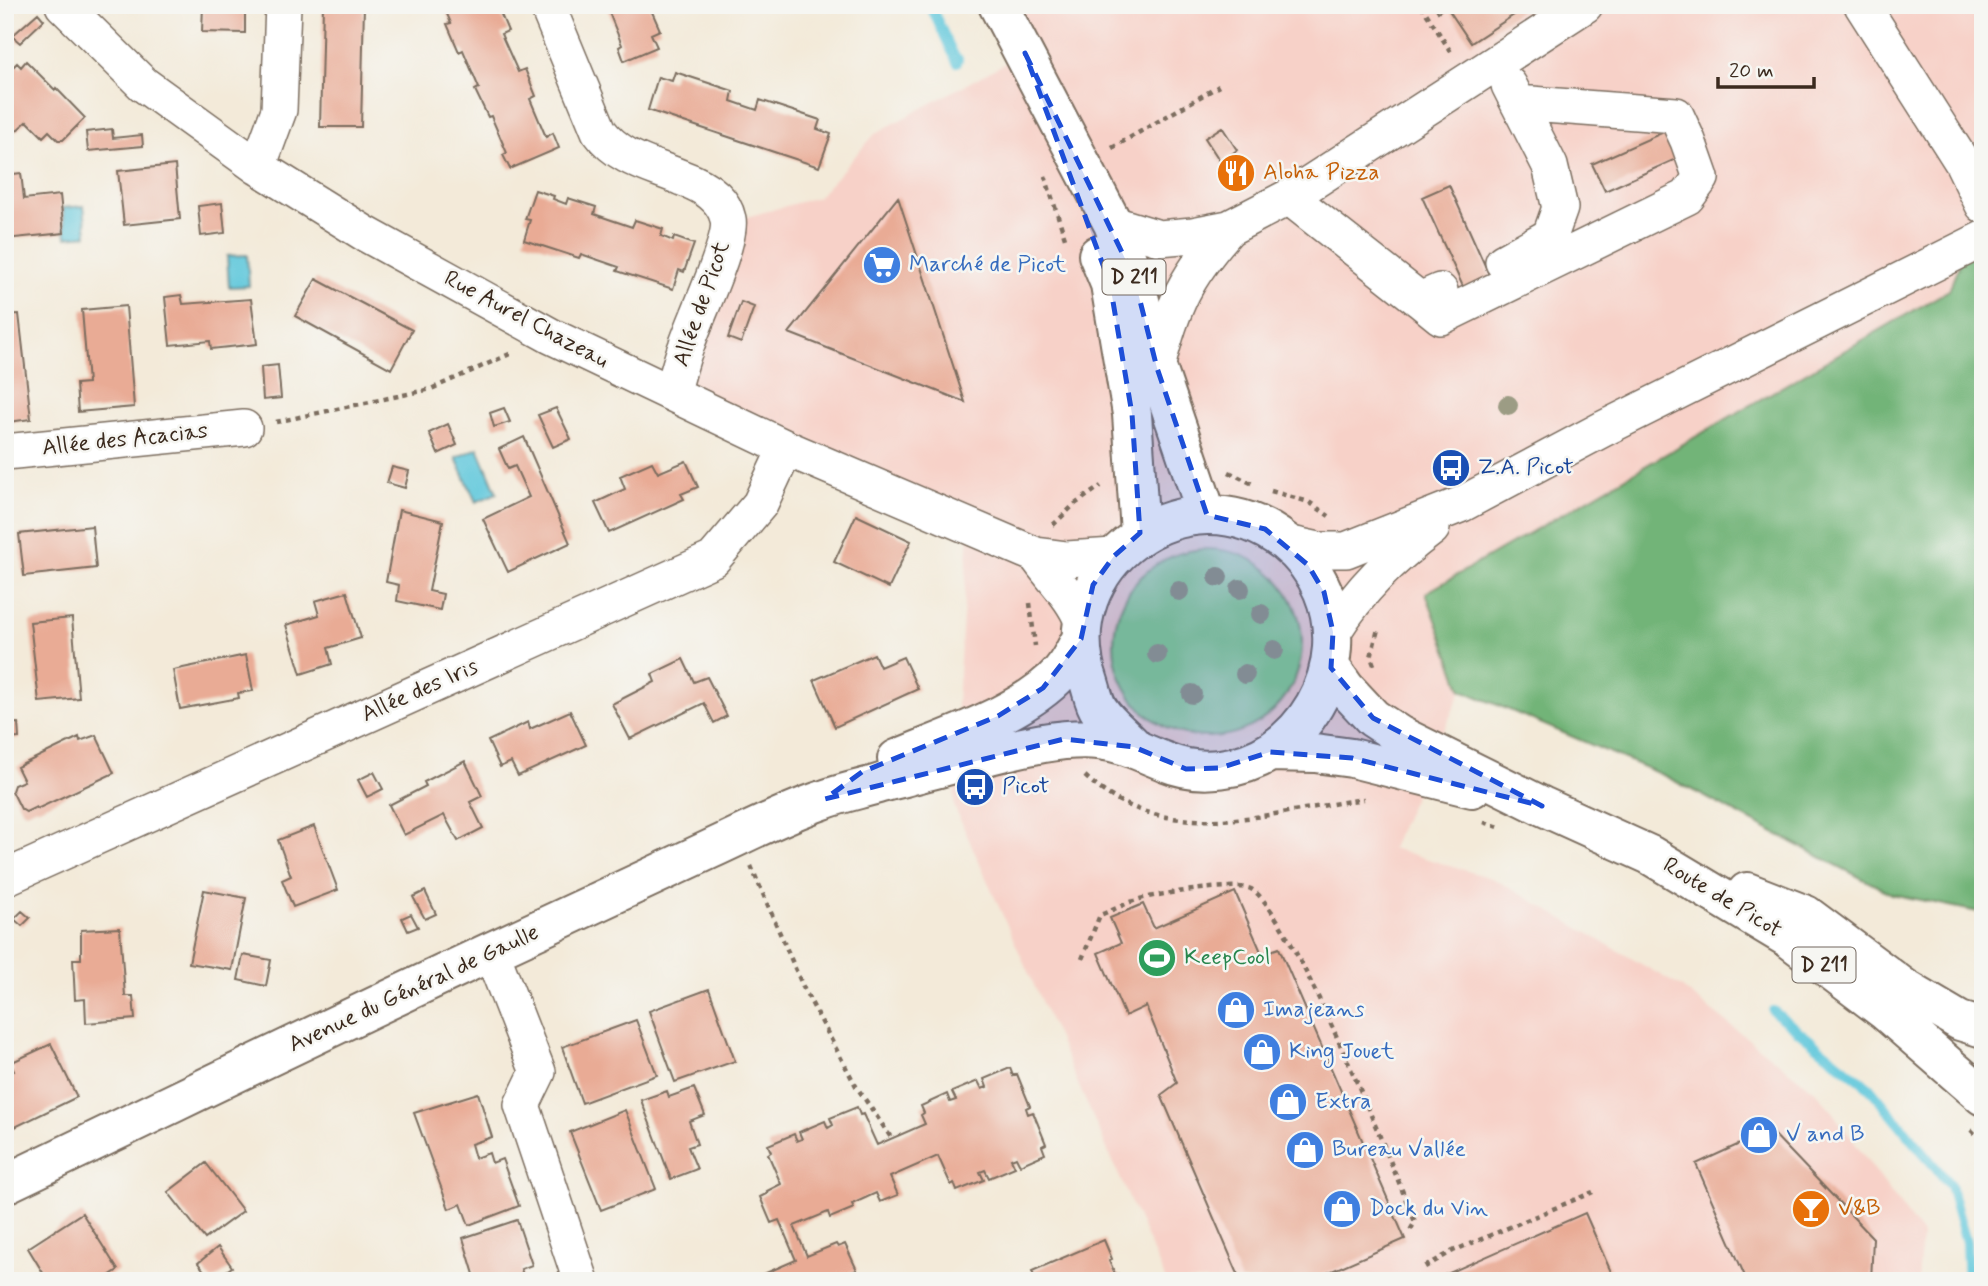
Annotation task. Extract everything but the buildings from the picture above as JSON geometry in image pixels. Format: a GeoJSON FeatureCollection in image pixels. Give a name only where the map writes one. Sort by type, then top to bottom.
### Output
{"type":"FeatureCollection","features":[{"type":"Feature","properties":{"kind":"main road","name":"D 211"},"geometry":{"type":"LineString","coordinates":[[998,5],[1112,224],[1134,277],[1157,368],[1206,515]]}},
{"type":"Feature","properties":{"kind":"main road","name":"D 211"},"geometry":{"type":"LineString","coordinates":[[1025,53],[1079,209],[1110,284],[1132,414],[1127,545]]}},
{"type":"Feature","properties":{"kind":"main road"},"geometry":{"type":"LineString","coordinates":[[1206,515],[1241,519],[1265,529],[1287,543],[1308,565],[1324,592],[1332,650],[1315,706],[1294,734],[1251,762],[1220,768],[1186,769],[1164,762],[1134,747],[1098,710],[1081,659],[1081,630],[1093,584],[1127,545],[1172,519],[1206,515]]}},
{"type":"Feature","properties":{"kind":"main road","name":"Avenue du Général de Gaulle"},"geometry":{"type":"LineString","coordinates":[[825,799],[862,772],[973,727],[1043,688],[1062,671],[1081,630]]}},
{"type":"Feature","properties":{"kind":"main road","name":"Route de Picot"},"geometry":{"type":"LineString","coordinates":[[1332,650],[1345,688],[1373,718],[1399,734],[1542,806],[1650,855],[1790,939],[1884,1010],[1973,1110]]}},
{"type":"Feature","properties":{"kind":"main road","name":"Avenue du Général de Gaulle"},"geometry":{"type":"LineString","coordinates":[[5,1184],[491,951],[825,799],[966,761],[1064,739],[1100,740],[1134,747]]}},
{"type":"Feature","properties":{"kind":"main road","name":"Route de Picot"},"geometry":{"type":"LineString","coordinates":[[1270,752],[1315,752],[1352,758],[1542,806]]}},
{"type":"Feature","properties":{"kind":"main road"},"geometry":{"type":"LineString","coordinates":[[1650,855],[1806,915],[1904,988],[1960,1021],[1983,1028]]}},
{"type":"Feature","properties":{"kind":"street","name":"Rue Aurel Chazeau"},"geometry":{"type":"LineString","coordinates":[[63,5],[142,84],[258,167],[364,233],[551,336],[786,448],[1036,555],[1066,559],[1127,545]]}},
{"type":"Feature","properties":{"kind":"street"},"geometry":{"type":"LineString","coordinates":[[258,167],[279,110],[282,5]]}},
{"type":"Feature","properties":{"kind":"street","name":"Allée de Picot"},"geometry":{"type":"LineString","coordinates":[[547,5],[598,131],[609,146],[625,156],[707,188],[723,206],[729,222],[723,247],[685,347],[672,393]]}},
{"type":"Feature","properties":{"kind":"street"},"geometry":{"type":"LineString","coordinates":[[1112,224],[1159,237],[1193,235],[1228,228],[1289,197],[1586,5]]}},
{"type":"Feature","properties":{"kind":"street"},"geometry":{"type":"LineString","coordinates":[[1862,5],[1962,162],[1983,205]]}},
{"type":"Feature","properties":{"kind":"street"},"geometry":{"type":"LineString","coordinates":[[1420,300],[1524,253],[1550,236],[1560,208],[1550,166],[1497,62]]}},
{"type":"Feature","properties":{"kind":"street"},"geometry":{"type":"LineString","coordinates":[[1289,197],[1441,317],[1687,197],[1701,178],[1676,115],[1518,103]]}},
{"type":"Feature","properties":{"kind":"street"},"geometry":{"type":"LineString","coordinates":[[1157,368],[1166,328],[1181,292],[1201,259],[1228,228]]}},
{"type":"Feature","properties":{"kind":"street"},"geometry":{"type":"LineString","coordinates":[[1287,543],[1319,550],[1346,550],[1462,504],[1603,429],[1983,239]]}},
{"type":"Feature","properties":{"kind":"street","name":"Allée des Acacias"},"geometry":{"type":"LineString","coordinates":[[5,452],[244,428]]}},
{"type":"Feature","properties":{"kind":"street","name":"Allée des Iris"},"geometry":{"type":"LineString","coordinates":[[5,878],[713,559],[760,504],[786,448]]}},
{"type":"Feature","properties":{"kind":"street"},"geometry":{"type":"LineString","coordinates":[[1332,650],[1366,586],[1399,554],[1462,504]]}},
{"type":"Feature","properties":{"kind":"street"},"geometry":{"type":"LineString","coordinates":[[1036,555],[1076,605],[1081,630]]}},
{"type":"Feature","properties":{"kind":"street"},"geometry":{"type":"LineString","coordinates":[[491,951],[538,1072],[522,1105],[582,1281]]}},
{"type":"Feature","properties":{"kind":"path"},"geometry":{"type":"LineString","coordinates":[[1420,5],[1454,57]]}},
{"type":"Feature","properties":{"kind":"path"},"geometry":{"type":"LineString","coordinates":[[1108,150],[1219,86]]}},
{"type":"Feature","properties":{"kind":"path"},"geometry":{"type":"LineString","coordinates":[[244,428],[431,389],[551,336]]}},
{"type":"Feature","properties":{"kind":"path"},"geometry":{"type":"LineString","coordinates":[[1222,466],[1251,484],[1310,502],[1331,517]]}},
{"type":"Feature","properties":{"kind":"path"},"geometry":{"type":"LineString","coordinates":[[1028,597],[1034,620],[1035,655]]}},
{"type":"Feature","properties":{"kind":"path"},"geometry":{"type":"LineString","coordinates":[[1375,669],[1371,657],[1379,622]]}},
{"type":"Feature","properties":{"kind":"path"},"geometry":{"type":"LineString","coordinates":[[1081,773],[1118,800],[1151,816],[1189,821],[1262,816],[1375,798]]}},
{"type":"Feature","properties":{"kind":"path"},"geometry":{"type":"LineString","coordinates":[[1483,821],[1507,831]]}},
{"type":"Feature","properties":{"kind":"path"},"geometry":{"type":"LineString","coordinates":[[738,837],[804,989],[856,1086],[892,1139]]}},
{"type":"Feature","properties":{"kind":"path"},"geometry":{"type":"LineString","coordinates":[[1082,959],[1100,915],[1140,898],[1234,886],[1250,888],[1263,899],[1316,992],[1415,1222],[1408,1234]]}},
{"type":"Feature","properties":{"kind":"path"},"geometry":{"type":"LineString","coordinates":[[1973,1110],[1983,1142]]}},
{"type":"Feature","properties":{"kind":"path"},"geometry":{"type":"LineString","coordinates":[[1424,1267],[1453,1251],[1593,1192]]}},
{"type":"Feature","properties":{"kind":"highlighted area"},"geometry":{"type":"Polygon","coordinates":[[[1025,53],[1134,277],[1157,368],[1207,515],[1265,529],[1308,565],[1324,592],[1333,632],[1331,668],[1373,718],[1542,806],[1352,758],[1270,752],[1220,768],[1186,769],[1134,747],[1064,739],[825,799],[862,772],[998,716],[1043,688],[1081,639],[1093,585],[1114,556],[1140,533],[1132,414],[1110,284],[1025,53]]]}},
{"type":"Feature","properties":{"kind":"shaded area"},"geometry":{"type":"Polygon","coordinates":[[[998,5],[1983,5],[1983,204],[1949,290],[1426,593],[1462,690],[1391,848],[1494,879],[1681,987],[1819,1094],[1922,1235],[1918,1281],[1166,1281],[954,806],[957,702],[969,533],[672,393],[729,222],[818,197],[876,133],[1024,53],[998,5]]]}},
{"type":"Feature","properties":{"kind":"green space"},"geometry":{"type":"Polygon","coordinates":[[[1983,204],[1983,913],[1892,894],[1665,776],[1462,690],[1426,593],[1949,290],[1983,204]]]}},
{"type":"Feature","properties":{"kind":"green space"},"geometry":{"type":"Polygon","coordinates":[[[1208,549],[1244,556],[1274,577],[1295,607],[1302,643],[1295,679],[1274,709],[1244,730],[1208,737],[1172,730],[1142,709],[1121,679],[1114,643],[1121,607],[1142,577],[1172,556],[1208,549]]]}},
{"type":"Feature","properties":{"kind":"water"},"geometry":{"type":"Polygon","coordinates":[[[84,206],[87,235],[66,237],[63,208],[84,206]]]}},
{"type":"Feature","properties":{"kind":"water"},"geometry":{"type":"Polygon","coordinates":[[[247,255],[249,286],[229,287],[227,256],[247,255]]]}},
{"type":"Feature","properties":{"kind":"water"},"geometry":{"type":"Polygon","coordinates":[[[478,448],[497,493],[476,502],[456,458],[478,448]]]}},
{"type":"Feature","properties":{"kind":"waterway"},"geometry":{"type":"LineString","coordinates":[[930,5],[957,62],[958,59]]}},
{"type":"Feature","properties":{"kind":"waterway"},"geometry":{"type":"LineString","coordinates":[[1773,1011],[1869,1087],[1950,1185],[1966,1242],[1968,1281]]}},
{"type":"Feature","properties":{"kind":"place","name":"Aloha Pizza"},"geometry":{"type":"Point","coordinates":[1236,173]}},
{"type":"Feature","properties":{"kind":"place","name":"Marché de Picot"},"geometry":{"type":"Point","coordinates":[882,265]}},
{"type":"Feature","properties":{"kind":"place","name":"Z.A. Picot"},"geometry":{"type":"Point","coordinates":[1451,468]}},
{"type":"Feature","properties":{"kind":"place","name":"Picot"},"geometry":{"type":"Point","coordinates":[975,787]}},
{"type":"Feature","properties":{"kind":"place","name":"KeepCool"},"geometry":{"type":"Point","coordinates":[1157,958]}},
{"type":"Feature","properties":{"kind":"place","name":"Imajeans"},"geometry":{"type":"Point","coordinates":[1236,1010]}},
{"type":"Feature","properties":{"kind":"place","name":"King Jouet"},"geometry":{"type":"Point","coordinates":[1262,1052]}},
{"type":"Feature","properties":{"kind":"place","name":"Extra"},"geometry":{"type":"Point","coordinates":[1288,1102]}},
{"type":"Feature","properties":{"kind":"place","name":"V and B"},"geometry":{"type":"Point","coordinates":[1759,1135]}},
{"type":"Feature","properties":{"kind":"place","name":"Bureau Vallée"},"geometry":{"type":"Point","coordinates":[1305,1150]}},
{"type":"Feature","properties":{"kind":"place","name":"Dock du Vin"},"geometry":{"type":"Point","coordinates":[1342,1209]}},
{"type":"Feature","properties":{"kind":"place","name":"V&B"},"geometry":{"type":"Point","coordinates":[1811,1209]}}]}
